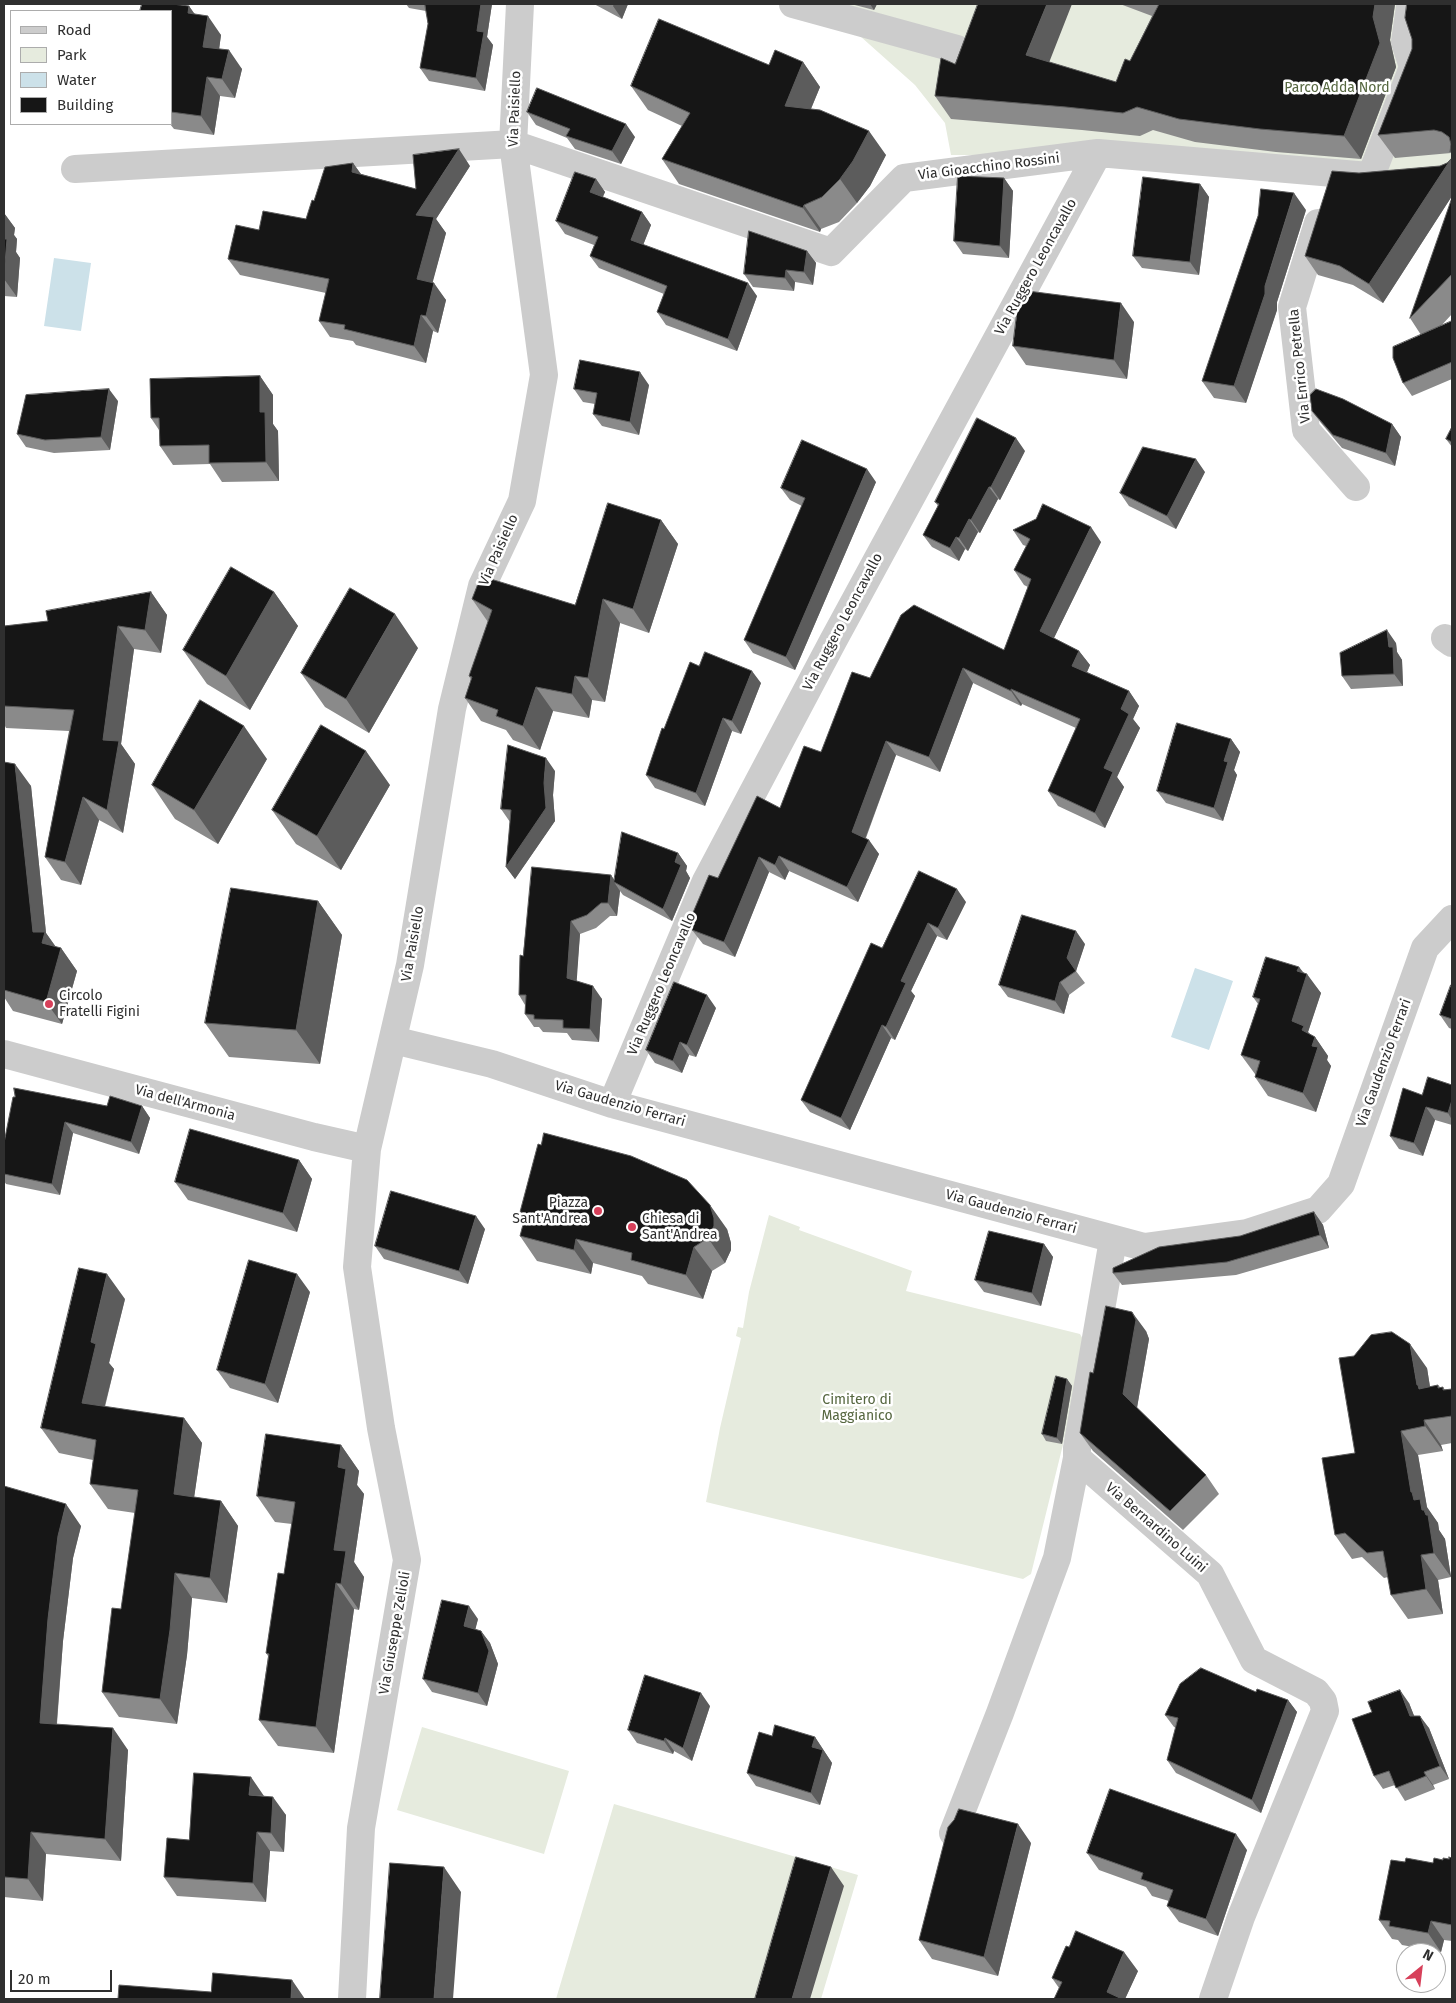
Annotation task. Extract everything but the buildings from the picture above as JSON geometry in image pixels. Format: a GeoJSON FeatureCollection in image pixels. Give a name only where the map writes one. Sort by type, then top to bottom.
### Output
{"type":"FeatureCollection","features":[{"type":"Feature","properties":{"kind":"street","name":"Via Paisiello"},"geometry":{"type":"LineString","coordinates":[[368,1149],[410,965],[452,709],[482,586],[522,501],[544,376],[513,144],[520,4]]}},
{"type":"Feature","properties":{"kind":"street"},"geometry":{"type":"LineString","coordinates":[[793,4],[957,50]]}},
{"type":"Feature","properties":{"kind":"street"},"geometry":{"type":"LineString","coordinates":[[1371,176],[1413,67],[1405,42],[1412,4]]}},
{"type":"Feature","properties":{"kind":"street","name":"Via Gioacchino Rossini"},"geometry":{"type":"LineString","coordinates":[[513,144],[831,252],[904,178],[1098,153],[1329,189],[1371,176],[1398,174]]}},
{"type":"Feature","properties":{"kind":"street"},"geometry":{"type":"LineString","coordinates":[[75,170],[513,144]]}},
{"type":"Feature","properties":{"kind":"street","name":"Via Ruggero Leoncavallo"},"geometry":{"type":"LineString","coordinates":[[612,1104],[706,881],[833,641],[1098,153]]}},
{"type":"Feature","properties":{"kind":"street","name":"Via Enrico Petrella"},"geometry":{"type":"LineString","coordinates":[[1329,189],[1292,307],[1306,430],[1356,487]]}},
{"type":"Feature","properties":{"kind":"street","name":"Via Gaudenzio Ferrari"},"geometry":{"type":"LineString","coordinates":[[393,1040],[492,1064],[612,1104],[1144,1248],[1247,1232],[1318,1210],[1341,1184],[1425,948],[1452,919]]}},
{"type":"Feature","properties":{"kind":"street","name":"Via dell'Armonia"},"geometry":{"type":"LineString","coordinates":[[4,1054],[314,1137],[368,1149]]}},
{"type":"Feature","properties":{"kind":"street","name":"Via Giuseppe Zelioli"},"geometry":{"type":"LineString","coordinates":[[352,1999],[362,1828],[407,1560],[381,1428],[357,1267],[368,1149]]}},
{"type":"Feature","properties":{"kind":"street"},"geometry":{"type":"LineString","coordinates":[[953,1834],[1010,1687],[1057,1558],[1077,1458],[1077,1448],[1113,1240]]}},
{"type":"Feature","properties":{"kind":"street","name":"Via Bernardino Luini"},"geometry":{"type":"LineString","coordinates":[[1077,1458],[1210,1574],[1254,1660],[1316,1692],[1323,1701],[1325,1711],[1241,1917],[1213,1999]]}},
{"type":"Feature","properties":{"kind":"green space","name":"Parco Adda Nord"},"geometry":{"type":"Polygon","coordinates":[[[776,4],[1452,4],[1452,168],[1327,174],[1016,155],[951,155],[945,123],[915,85],[860,36],[776,4]]]}},
{"type":"Feature","properties":{"kind":"green space","name":"Cimitero di Maggianico"},"geometry":{"type":"Polygon","coordinates":[[[769,1215],[800,1227],[799,1230],[912,1271],[906,1291],[1080,1334],[1085,1343],[1077,1388],[1031,1574],[1023,1579],[706,1502],[720,1428],[741,1338],[736,1336],[738,1327],[743,1328],[749,1292],[769,1215]]]}},
{"type":"Feature","properties":{"kind":"green space"},"geometry":{"type":"Polygon","coordinates":[[[422,1727],[569,1771],[544,1854],[397,1810],[422,1727]]]}},
{"type":"Feature","properties":{"kind":"green space"},"geometry":{"type":"Polygon","coordinates":[[[614,1804],[858,1875],[821,1999],[556,1999],[614,1804]]]}},
{"type":"Feature","properties":{"kind":"water"},"geometry":{"type":"Polygon","coordinates":[[[54,258],[91,263],[81,331],[44,326],[54,258]]]}},
{"type":"Feature","properties":{"kind":"water"},"geometry":{"type":"Polygon","coordinates":[[[1195,968],[1233,981],[1209,1050],[1171,1037],[1195,968]]]}},
{"type":"Feature","properties":{"kind":"place","name":"Circolo Fratelli Figini"},"geometry":{"type":"Point","coordinates":[49,1004]}},
{"type":"Feature","properties":{"kind":"place","name":"Piazza Sant'Andrea"},"geometry":{"type":"Point","coordinates":[598,1211]}},
{"type":"Feature","properties":{"kind":"place","name":"Chiesa di Sant'Andrea"},"geometry":{"type":"Point","coordinates":[632,1227]}}]}
